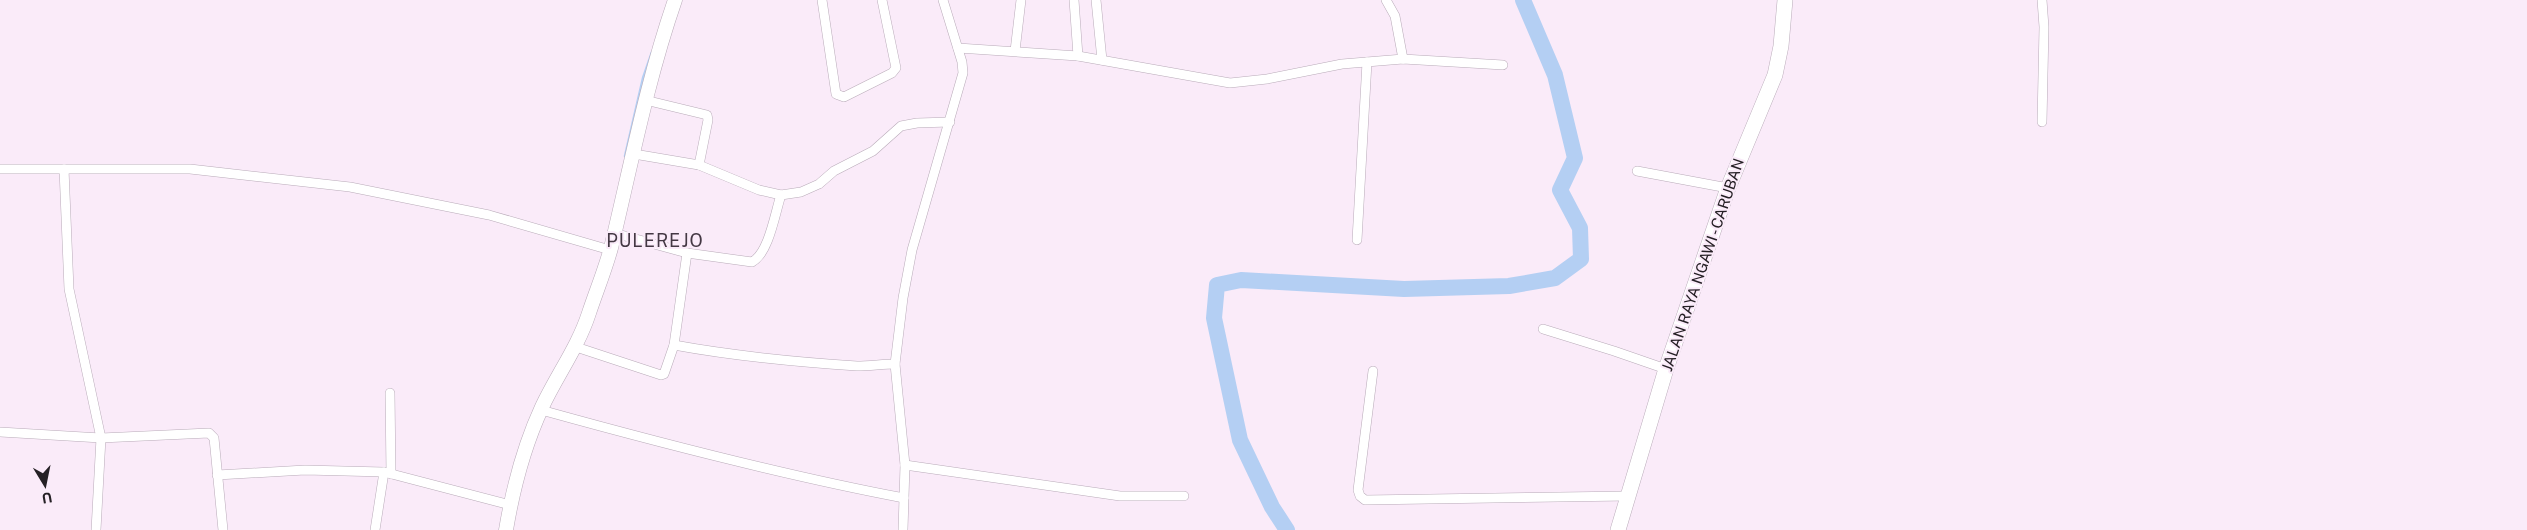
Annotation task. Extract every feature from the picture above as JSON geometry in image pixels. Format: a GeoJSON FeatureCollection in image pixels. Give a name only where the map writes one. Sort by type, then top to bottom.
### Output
{"type":"FeatureCollection","features":[{"type":"Feature","properties":{"kind":"highway","name":"JALAN RAYA NGAWI - CARUBAN"},"geometry":{"type":"LineString","coordinates":[[1618,530],[1666,369],[1728,188],[1775,75],[1781,46],[1785,0]]}},
{"type":"Feature","properties":{"kind":"main road"},"geometry":{"type":"LineString","coordinates":[[506,530],[510,505],[526,446],[541,410],[576,347],[610,250],[658,50],[675,0]]}},
{"type":"Feature","properties":{"kind":"street"},"geometry":{"type":"LineString","coordinates":[[822,0],[836,94],[844,97],[892,72],[896,68],[882,0]]}},
{"type":"Feature","properties":{"kind":"street"},"geometry":{"type":"LineString","coordinates":[[903,530],[905,464],[895,364],[902,298],[912,250],[950,122],[962,73],[958,48],[943,0]]}},
{"type":"Feature","properties":{"kind":"street"},"geometry":{"type":"LineString","coordinates":[[1015,51],[1021,0]]}},
{"type":"Feature","properties":{"kind":"street"},"geometry":{"type":"LineString","coordinates":[[1074,0],[1078,56]]}},
{"type":"Feature","properties":{"kind":"street"},"geometry":{"type":"LineString","coordinates":[[1096,0],[1102,60]]}},
{"type":"Feature","properties":{"kind":"street"},"geometry":{"type":"LineString","coordinates":[[1386,0],[1395,16],[1403,59]]}},
{"type":"Feature","properties":{"kind":"street"},"geometry":{"type":"LineString","coordinates":[[2042,0],[2042,122]]}},
{"type":"Feature","properties":{"kind":"street"},"geometry":{"type":"LineString","coordinates":[[958,48],[1078,56],[1189,77],[1230,82],[1266,79],[1367,62],[1403,59],[1503,65]]}},
{"type":"Feature","properties":{"kind":"street"},"geometry":{"type":"LineString","coordinates":[[1357,240],[1367,62]]}},
{"type":"Feature","properties":{"kind":"street"},"geometry":{"type":"LineString","coordinates":[[645,100],[707,115],[708,120],[699,165]]}},
{"type":"Feature","properties":{"kind":"street"},"geometry":{"type":"LineString","coordinates":[[634,154],[699,165],[759,190],[781,195],[801,192],[819,184],[834,171],[873,151],[902,126],[917,123],[950,122]]}},
{"type":"Feature","properties":{"kind":"street"},"geometry":{"type":"LineString","coordinates":[[0,169],[190,169],[350,187],[489,215],[610,250]]}},
{"type":"Feature","properties":{"kind":"street"},"geometry":{"type":"LineString","coordinates":[[64,169],[69,289],[101,438],[96,530]]}},
{"type":"Feature","properties":{"kind":"street"},"geometry":{"type":"LineString","coordinates":[[1637,171],[1728,188]]}},
{"type":"Feature","properties":{"kind":"street"},"geometry":{"type":"LineString","coordinates":[[614,232],[687,253],[752,262],[758,259],[765,247],[781,195]]}},
{"type":"Feature","properties":{"kind":"street"},"geometry":{"type":"LineString","coordinates":[[576,347],[661,375],[664,374],[674,345],[687,253]]}},
{"type":"Feature","properties":{"kind":"street"},"geometry":{"type":"LineString","coordinates":[[1543,329],[1666,369]]}},
{"type":"Feature","properties":{"kind":"street"},"geometry":{"type":"LineString","coordinates":[[674,345],[709,352],[857,366],[895,364]]}},
{"type":"Feature","properties":{"kind":"street"},"geometry":{"type":"LineString","coordinates":[[1373,371],[1358,490],[1360,496],[1365,500],[1628,496]]}},
{"type":"Feature","properties":{"kind":"street"},"geometry":{"type":"LineString","coordinates":[[375,530],[388,473],[390,394]]}},
{"type":"Feature","properties":{"kind":"street"},"geometry":{"type":"LineString","coordinates":[[541,410],[679,447],[844,486],[904,498]]}},
{"type":"Feature","properties":{"kind":"street"},"geometry":{"type":"LineString","coordinates":[[0,432],[101,438],[209,433],[214,438],[223,530]]}},
{"type":"Feature","properties":{"kind":"street"},"geometry":{"type":"LineString","coordinates":[[905,464],[1120,496],[1184,496]]}},
{"type":"Feature","properties":{"kind":"street"},"geometry":{"type":"LineString","coordinates":[[217,475],[305,470],[388,473],[510,505]]}},
{"type":"Feature","properties":{"kind":"waterway"},"geometry":{"type":"LineString","coordinates":[[1287,530],[1272,507],[1240,440],[1214,318],[1217,285],[1241,280],[1404,289],[1509,286],[1555,278],[1581,259],[1580,228],[1560,190],[1575,158],[1555,75],[1523,0]]}},
{"type":"Feature","properties":{"kind":"waterway"},"geometry":{"type":"LineString","coordinates":[[625,156],[643,78],[652,52]]}},
{"type":"Feature","properties":{"kind":"district","name":"PULEREJO"},"geometry":{"type":"Point","coordinates":[655,241]}}]}
